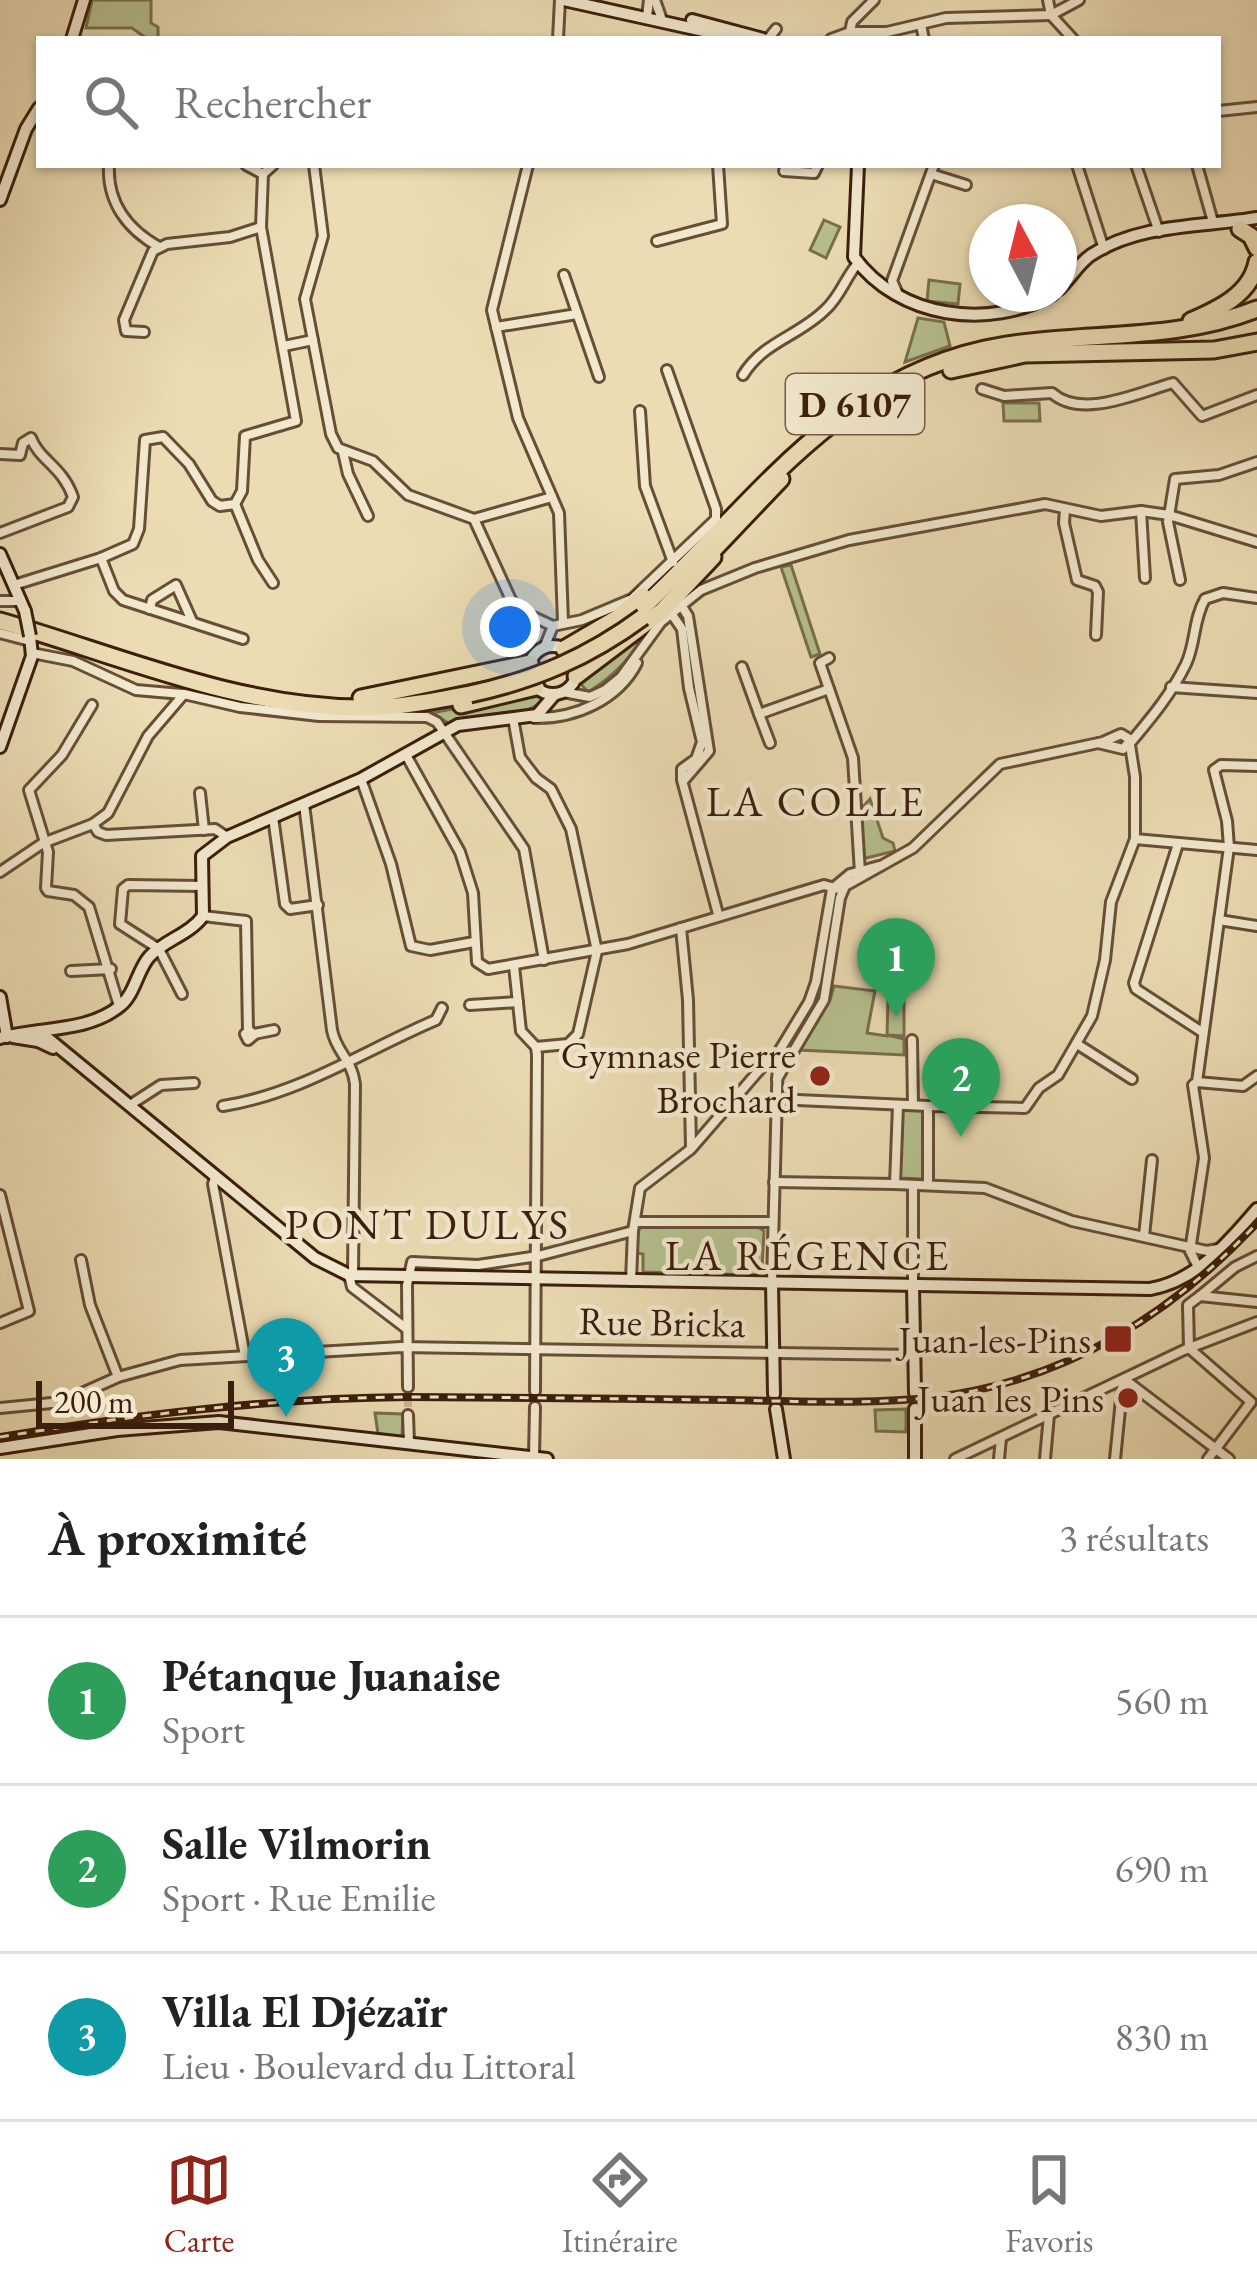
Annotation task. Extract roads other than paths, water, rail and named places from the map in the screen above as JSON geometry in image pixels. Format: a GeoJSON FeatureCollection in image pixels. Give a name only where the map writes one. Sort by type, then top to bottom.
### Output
{"type":"FeatureCollection","features":[{"type":"Feature","properties":{"kind":"highway"},"geometry":{"type":"LineString","coordinates":[[1228,226],[1251,236],[1257,248]]}},
{"type":"Feature","properties":{"kind":"highway"},"geometry":{"type":"LineString","coordinates":[[1142,332],[1187,323],[1227,304],[1245,288],[1257,262]]}},
{"type":"Feature","properties":{"kind":"highway","name":"D 6107"},"geometry":{"type":"LineString","coordinates":[[727,529],[801,446],[843,412],[897,380],[982,350],[1189,329],[1257,312]]}},
{"type":"Feature","properties":{"kind":"highway","name":"D 6107"},"geometry":{"type":"LineString","coordinates":[[0,616],[242,694],[362,703],[469,690],[568,656],[641,614],[808,452],[850,418],[903,387],[1005,357],[1115,350],[1187,338],[1257,312]]}},
{"type":"Feature","properties":{"kind":"highway"},"geometry":{"type":"LineString","coordinates":[[1115,350],[1214,350],[1257,342]]}},
{"type":"Feature","properties":{"kind":"highway"},"geometry":{"type":"LineString","coordinates":[[552,645],[617,618],[727,529]]}},
{"type":"Feature","properties":{"kind":"highway"},"geometry":{"type":"LineString","coordinates":[[362,703],[476,703],[559,690],[662,611],[708,564],[727,529]]}},
{"type":"Feature","properties":{"kind":"highway"},"geometry":{"type":"LineString","coordinates":[[362,703],[530,663]]}},
{"type":"Feature","properties":{"kind":"street"},"geometry":{"type":"LineString","coordinates":[[73,36],[84,0]]}},
{"type":"Feature","properties":{"kind":"street"},"geometry":{"type":"LineString","coordinates":[[558,36],[562,0],[710,31],[772,36]]}},
{"type":"Feature","properties":{"kind":"street"},"geometry":{"type":"LineString","coordinates":[[652,0],[656,18]]}},
{"type":"Feature","properties":{"kind":"street"},"geometry":{"type":"LineString","coordinates":[[850,32],[852,22],[874,0]]}},
{"type":"Feature","properties":{"kind":"street"},"geometry":{"type":"LineString","coordinates":[[1048,0],[1051,15],[1069,36]]}},
{"type":"Feature","properties":{"kind":"street"},"geometry":{"type":"LineString","coordinates":[[839,36],[887,32],[946,18],[1051,15],[1079,0]]}},
{"type":"Feature","properties":{"kind":"street"},"geometry":{"type":"LineString","coordinates":[[920,25],[923,36]]}},
{"type":"Feature","properties":{"kind":"street"},"geometry":{"type":"LineString","coordinates":[[1221,111],[1257,107]]}},
{"type":"Feature","properties":{"kind":"street"},"geometry":{"type":"LineString","coordinates":[[2,191],[36,113]]}},
{"type":"Feature","properties":{"kind":"street"},"geometry":{"type":"LineString","coordinates":[[109,168],[108,185],[117,208],[138,235],[158,247]]}},
{"type":"Feature","properties":{"kind":"street"},"geometry":{"type":"LineString","coordinates":[[252,168],[263,174]]}},
{"type":"Feature","properties":{"kind":"street"},"geometry":{"type":"LineString","coordinates":[[235,504],[242,491],[244,436],[296,421],[261,227],[263,174],[270,168]]}},
{"type":"Feature","properties":{"kind":"street"},"geometry":{"type":"LineString","coordinates":[[314,168],[323,236],[305,288],[313,340],[331,434],[368,516]]}},
{"type":"Feature","properties":{"kind":"street"},"geometry":{"type":"LineString","coordinates":[[527,168],[494,292],[496,327],[518,418],[562,531],[563,622]]}},
{"type":"Feature","properties":{"kind":"street"},"geometry":{"type":"LineString","coordinates":[[657,241],[722,224],[718,168]]}},
{"type":"Feature","properties":{"kind":"street"},"geometry":{"type":"LineString","coordinates":[[784,171],[814,173],[816,168]]}},
{"type":"Feature","properties":{"kind":"street"},"geometry":{"type":"LineString","coordinates":[[858,168],[853,247],[858,263],[897,294],[927,310],[1000,312]]}},
{"type":"Feature","properties":{"kind":"street"},"geometry":{"type":"LineString","coordinates":[[1078,168],[1105,250]]}},
{"type":"Feature","properties":{"kind":"street"},"geometry":{"type":"LineString","coordinates":[[1137,168],[1159,233]]}},
{"type":"Feature","properties":{"kind":"street"},"geometry":{"type":"LineString","coordinates":[[1199,168],[1228,226]]}},
{"type":"Feature","properties":{"kind":"street"},"geometry":{"type":"LineString","coordinates":[[897,294],[892,281],[933,170],[966,185]]}},
{"type":"Feature","properties":{"kind":"street"},"geometry":{"type":"LineString","coordinates":[[1077,270],[1121,244],[1159,233],[1257,218]]}},
{"type":"Feature","properties":{"kind":"street"},"geometry":{"type":"LineString","coordinates":[[144,332],[126,331],[124,320],[153,251],[261,227]]}},
{"type":"Feature","properties":{"kind":"street"},"geometry":{"type":"LineString","coordinates":[[743,375],[772,343],[824,312],[858,263]]}},
{"type":"Feature","properties":{"kind":"street"},"geometry":{"type":"LineString","coordinates":[[564,274],[599,377]]}},
{"type":"Feature","properties":{"kind":"street"},"geometry":{"type":"LineString","coordinates":[[496,327],[578,314]]}},
{"type":"Feature","properties":{"kind":"street"},"geometry":{"type":"LineString","coordinates":[[284,346],[313,340]]}},
{"type":"Feature","properties":{"kind":"street"},"geometry":{"type":"LineString","coordinates":[[474,518],[512,602],[523,612],[553,626],[582,620],[632,599],[717,514],[667,370]]}},
{"type":"Feature","properties":{"kind":"street"},"geometry":{"type":"LineString","coordinates":[[982,389],[1004,396],[1052,394],[1080,404],[1173,383],[1202,416],[1257,395]]}},
{"type":"Feature","properties":{"kind":"street"},"geometry":{"type":"LineString","coordinates":[[640,410],[645,485],[673,562]]}},
{"type":"Feature","properties":{"kind":"street"},"geometry":{"type":"LineString","coordinates":[[0,601],[19,597],[133,544],[145,440],[164,437],[189,464],[212,502],[235,504]]}},
{"type":"Feature","properties":{"kind":"street"},"geometry":{"type":"LineString","coordinates":[[0,454],[20,455],[22,443],[31,438],[34,449],[50,459],[66,480],[73,501],[0,533]]}},
{"type":"Feature","properties":{"kind":"street"},"geometry":{"type":"LineString","coordinates":[[343,452],[373,461],[408,495],[474,518],[552,497]]}},
{"type":"Feature","properties":{"kind":"street"},"geometry":{"type":"LineString","coordinates":[[1180,580],[1169,515],[1175,479],[1219,475],[1257,462]]}},
{"type":"Feature","properties":{"kind":"street"},"geometry":{"type":"LineString","coordinates":[[235,504],[273,584]]}},
{"type":"Feature","properties":{"kind":"street"},"geometry":{"type":"LineString","coordinates":[[553,626],[552,645],[530,663],[530,676],[559,690],[590,697],[605,689],[681,604],[717,584],[832,544],[1028,504],[1101,516],[1141,511],[1169,515],[1257,542]]}},
{"type":"Feature","properties":{"kind":"street"},"geometry":{"type":"LineString","coordinates":[[1065,509],[1077,580],[1099,592],[1096,635]]}},
{"type":"Feature","properties":{"kind":"street"},"geometry":{"type":"LineString","coordinates":[[1141,511],[1144,578]]}},
{"type":"Feature","properties":{"kind":"street"},"geometry":{"type":"LineString","coordinates":[[0,554],[19,597],[31,643],[2,738]]}},
{"type":"Feature","properties":{"kind":"street"},"geometry":{"type":"LineString","coordinates":[[101,558],[114,591],[123,600],[243,639]]}},
{"type":"Feature","properties":{"kind":"street"},"geometry":{"type":"LineString","coordinates":[[150,609],[152,600],[176,585],[192,621]]}},
{"type":"Feature","properties":{"kind":"street"},"geometry":{"type":"LineString","coordinates":[[774,1394],[770,1353],[777,1079],[786,1055],[824,1000],[829,894],[913,848],[1000,764],[1119,742],[1155,716],[1181,671],[1205,599],[1223,593],[1257,598]]}},
{"type":"Feature","properties":{"kind":"street"},"geometry":{"type":"LineString","coordinates":[[681,604],[688,616],[693,687]]}},
{"type":"Feature","properties":{"kind":"street"},"geometry":{"type":"LineString","coordinates":[[671,613],[682,628],[702,742],[697,759],[681,773],[718,914]]}},
{"type":"Feature","properties":{"kind":"street"},"geometry":{"type":"LineString","coordinates":[[0,633],[136,690],[320,716],[427,716],[437,722],[524,849],[544,960]]}},
{"type":"Feature","properties":{"kind":"street"},"geometry":{"type":"LineString","coordinates":[[520,718],[543,711],[574,661],[552,645]]}},
{"type":"Feature","properties":{"kind":"street"},"geometry":{"type":"LineString","coordinates":[[203,916],[202,856],[226,837],[361,778],[443,732],[473,721],[571,714],[604,700],[627,679],[642,651]]}},
{"type":"Feature","properties":{"kind":"street"},"geometry":{"type":"LineString","coordinates":[[830,658],[820,663],[853,758],[861,874]]}},
{"type":"Feature","properties":{"kind":"street"},"geometry":{"type":"LineString","coordinates":[[742,667],[770,743]]}},
{"type":"Feature","properties":{"kind":"street"},"geometry":{"type":"LineString","coordinates":[[1171,687],[1257,693]]}},
{"type":"Feature","properties":{"kind":"street"},"geometry":{"type":"LineString","coordinates":[[759,714],[829,689]]}},
{"type":"Feature","properties":{"kind":"street"},"geometry":{"type":"LineString","coordinates":[[0,872],[43,843],[93,824],[108,813],[148,736],[184,694]]}},
{"type":"Feature","properties":{"kind":"street"},"geometry":{"type":"LineString","coordinates":[[92,705],[62,755],[29,790],[48,852],[48,891],[74,895],[89,908],[119,1006]]}},
{"type":"Feature","properties":{"kind":"street"},"geometry":{"type":"LineString","coordinates":[[520,718],[520,757],[551,789],[571,829],[597,951],[578,1034],[568,1044],[536,1047]]}},
{"type":"Feature","properties":{"kind":"street"},"geometry":{"type":"LineString","coordinates":[[776,1099],[1017,1109],[1024,1108],[1039,1088],[1058,1075],[1093,1016],[1111,902],[1135,839],[1133,760],[1119,742]]}},
{"type":"Feature","properties":{"kind":"street"},"geometry":{"type":"LineString","coordinates":[[406,755],[460,852],[473,893],[477,962],[488,969],[597,951],[824,884],[838,888]]}},
{"type":"Feature","properties":{"kind":"street"},"geometry":{"type":"LineString","coordinates":[[1198,1268],[1190,1246],[1204,1172],[1192,1088],[1197,1082],[1229,847],[1215,766],[1257,766]]}},
{"type":"Feature","properties":{"kind":"street"},"geometry":{"type":"LineString","coordinates":[[361,778],[392,863],[411,946],[430,950],[474,942]]}},
{"type":"Feature","properties":{"kind":"street"},"geometry":{"type":"LineString","coordinates":[[200,793],[204,830]]}},
{"type":"Feature","properties":{"kind":"street"},"geometry":{"type":"LineString","coordinates":[[304,802],[332,1030],[351,1061],[355,1084],[352,1287],[408,1329]]}},
{"type":"Feature","properties":{"kind":"street"},"geometry":{"type":"LineString","coordinates":[[272,815],[285,904],[290,909],[318,905]]}},
{"type":"Feature","properties":{"kind":"street"},"geometry":{"type":"LineString","coordinates":[[93,824],[106,835],[214,830],[226,837]]}},
{"type":"Feature","properties":{"kind":"street"},"geometry":{"type":"LineString","coordinates":[[1135,839],[1257,850]]}},
{"type":"Feature","properties":{"kind":"street"},"geometry":{"type":"LineString","coordinates":[[1178,844],[1134,983],[1136,989],[1202,1032]]}},
{"type":"Feature","properties":{"kind":"street"},"geometry":{"type":"LineString","coordinates":[[182,994],[159,949],[120,924],[123,889],[128,885],[202,886]]}},
{"type":"Feature","properties":{"kind":"street"},"geometry":{"type":"LineString","coordinates":[[0,997],[9,1038],[40,1038],[119,1006],[146,960],[203,916],[245,921],[251,1032],[274,1030]]}},
{"type":"Feature","properties":{"kind":"street"},"geometry":{"type":"LineString","coordinates":[[1219,920],[1257,926]]}},
{"type":"Feature","properties":{"kind":"street"},"geometry":{"type":"LineString","coordinates":[[681,928],[692,1149]]}},
{"type":"Feature","properties":{"kind":"street"},"geometry":{"type":"LineString","coordinates":[[514,966],[521,1031],[536,1047],[535,1391]]}},
{"type":"Feature","properties":{"kind":"street"},"geometry":{"type":"LineString","coordinates":[[71,971],[111,969]]}},
{"type":"Feature","properties":{"kind":"street"},"geometry":{"type":"LineString","coordinates":[[786,1055],[783,1043],[822,983]]}},
{"type":"Feature","properties":{"kind":"street"},"geometry":{"type":"LineString","coordinates":[[470,1005],[518,1002]]}},
{"type":"Feature","properties":{"kind":"street"},"geometry":{"type":"LineString","coordinates":[[223,1106],[274,1095],[351,1061],[436,1020],[442,1008]]}},
{"type":"Feature","properties":{"kind":"street"},"geometry":{"type":"LineString","coordinates":[[40,1038],[45,1024],[103,1014]]}},
{"type":"Feature","properties":{"kind":"street"},"geometry":{"type":"LineString","coordinates":[[60,1047],[60,1031],[70,1026]]}},
{"type":"Feature","properties":{"kind":"street"},"geometry":{"type":"LineString","coordinates":[[40,1038],[60,1047],[71,1059]]}},
{"type":"Feature","properties":{"kind":"street"},"geometry":{"type":"LineString","coordinates":[[40,1038],[315,1258],[351,1275],[1150,1289],[1179,1281],[1198,1268],[1257,1209]]}},
{"type":"Feature","properties":{"kind":"street"},"geometry":{"type":"LineString","coordinates":[[912,1040],[913,1106]]}},
{"type":"Feature","properties":{"kind":"street"},"geometry":{"type":"LineString","coordinates":[[783,1043],[786,1055]]}},
{"type":"Feature","properties":{"kind":"street"},"geometry":{"type":"LineString","coordinates":[[1077,1044],[1132,1079]]}},
{"type":"Feature","properties":{"kind":"street"},"geometry":{"type":"LineString","coordinates":[[631,1281],[640,1188],[692,1149],[768,1060],[786,1055]]}},
{"type":"Feature","properties":{"kind":"street"},"geometry":{"type":"LineString","coordinates":[[1197,1082],[1243,1086],[1257,1076]]}},
{"type":"Feature","properties":{"kind":"street"},"geometry":{"type":"LineString","coordinates":[[128,1106],[161,1085],[194,1083]]}},
{"type":"Feature","properties":{"kind":"street"},"geometry":{"type":"LineString","coordinates":[[895,1184],[898,1105]]}},
{"type":"Feature","properties":{"kind":"street"},"geometry":{"type":"LineString","coordinates":[[928,1106],[928,1185]]}},
{"type":"Feature","properties":{"kind":"street"},"geometry":{"type":"LineString","coordinates":[[1144,1236],[1152,1160]]}},
{"type":"Feature","properties":{"kind":"street"},"geometry":{"type":"LineString","coordinates":[[215,1177],[245,1356]]}},
{"type":"Feature","properties":{"kind":"street"},"geometry":{"type":"LineString","coordinates":[[774,1182],[986,1188],[1072,1221],[1220,1249]]}},
{"type":"Feature","properties":{"kind":"street"},"geometry":{"type":"LineString","coordinates":[[913,1184],[915,1393]]}},
{"type":"Feature","properties":{"kind":"street"},"geometry":{"type":"LineString","coordinates":[[0,1195],[29,1305],[26,1315],[0,1323]]}},
{"type":"Feature","properties":{"kind":"street"},"geometry":{"type":"LineString","coordinates":[[408,1388],[407,1277],[412,1262],[478,1264],[536,1256],[635,1226],[773,1222]]}},
{"type":"Feature","properties":{"kind":"street"},"geometry":{"type":"LineString","coordinates":[[1208,1459],[1251,1402],[1189,1348],[1187,1305],[1235,1267],[1257,1256]]}},
{"type":"Feature","properties":{"kind":"street"},"geometry":{"type":"LineString","coordinates":[[81,1260],[90,1305],[118,1376]]}},
{"type":"Feature","properties":{"kind":"street"},"geometry":{"type":"LineString","coordinates":[[1200,1296],[1257,1302]]}},
{"type":"Feature","properties":{"kind":"street"},"geometry":{"type":"LineString","coordinates":[[955,1459],[1189,1348],[1257,1322]]}},
{"type":"Feature","properties":{"kind":"street","name":"Rue Bricka"},"geometry":{"type":"LineString","coordinates":[[0,1408],[62,1402],[118,1376],[180,1360],[245,1356],[408,1347],[915,1355]]}},
{"type":"Feature","properties":{"kind":"street"},"geometry":{"type":"LineString","coordinates":[[1124,1379],[1229,1459]]}},
{"type":"Feature","properties":{"kind":"street"},"geometry":{"type":"LineString","coordinates":[[1115,1459],[1124,1379]]}},
{"type":"Feature","properties":{"kind":"street"},"geometry":{"type":"LineString","coordinates":[[0,1448],[117,1430],[219,1422],[541,1458],[535,1407]]}},
{"type":"Feature","properties":{"kind":"street"},"geometry":{"type":"LineString","coordinates":[[776,1409],[784,1459]]}},
{"type":"Feature","properties":{"kind":"street"},"geometry":{"type":"LineString","coordinates":[[915,1409],[915,1459]]}},
{"type":"Feature","properties":{"kind":"street"},"geometry":{"type":"LineString","coordinates":[[408,1414],[409,1444]]}},
{"type":"Feature","properties":{"kind":"street"},"geometry":{"type":"LineString","coordinates":[[1045,1459],[1049,1415]]}},
{"type":"Feature","properties":{"kind":"street"},"geometry":{"type":"LineString","coordinates":[[999,1459],[1001,1437]]}},
{"type":"Feature","properties":{"kind":"tunnel"},"geometry":{"type":"LineString","coordinates":[[408,1387],[408,1415]]}},
{"type":"Feature","properties":{"kind":"railway"},"geometry":{"type":"LineString","coordinates":[[0,1437],[203,1409],[357,1398],[831,1402],[936,1397],[983,1389],[1028,1376],[1112,1339],[1188,1287],[1257,1223]]}},
{"type":"Feature","properties":{"kind":"place","name":"Pétanque Juanaise"},"geometry":{"type":"Point","coordinates":[896,1017]}},
{"type":"Feature","properties":{"kind":"place","name":"Gymnase Pierre Brochard"},"geometry":{"type":"Point","coordinates":[820,1076]}},
{"type":"Feature","properties":{"kind":"place","name":"Salle Vilmorin"},"geometry":{"type":"Point","coordinates":[961,1137]}},
{"type":"Feature","properties":{"kind":"place","name":"Juan-les-Pins"},"geometry":{"type":"Point","coordinates":[1118,1339]}},
{"type":"Feature","properties":{"kind":"place","name":"Juan les Pins"},"geometry":{"type":"Point","coordinates":[1128,1398]}},
{"type":"Feature","properties":{"kind":"place","name":"Villa El Djézaïr"},"geometry":{"type":"Point","coordinates":[286,1417]}},
{"type":"Feature","properties":{"kind":"district","name":"LA COLLE"},"geometry":{"type":"Point","coordinates":[816,801]}},
{"type":"Feature","properties":{"kind":"district","name":"PONT DULYS"},"geometry":{"type":"Point","coordinates":[428,1224]}},
{"type":"Feature","properties":{"kind":"district","name":"LA RÉGENCE"},"geometry":{"type":"Point","coordinates":[808,1255]}}]}
